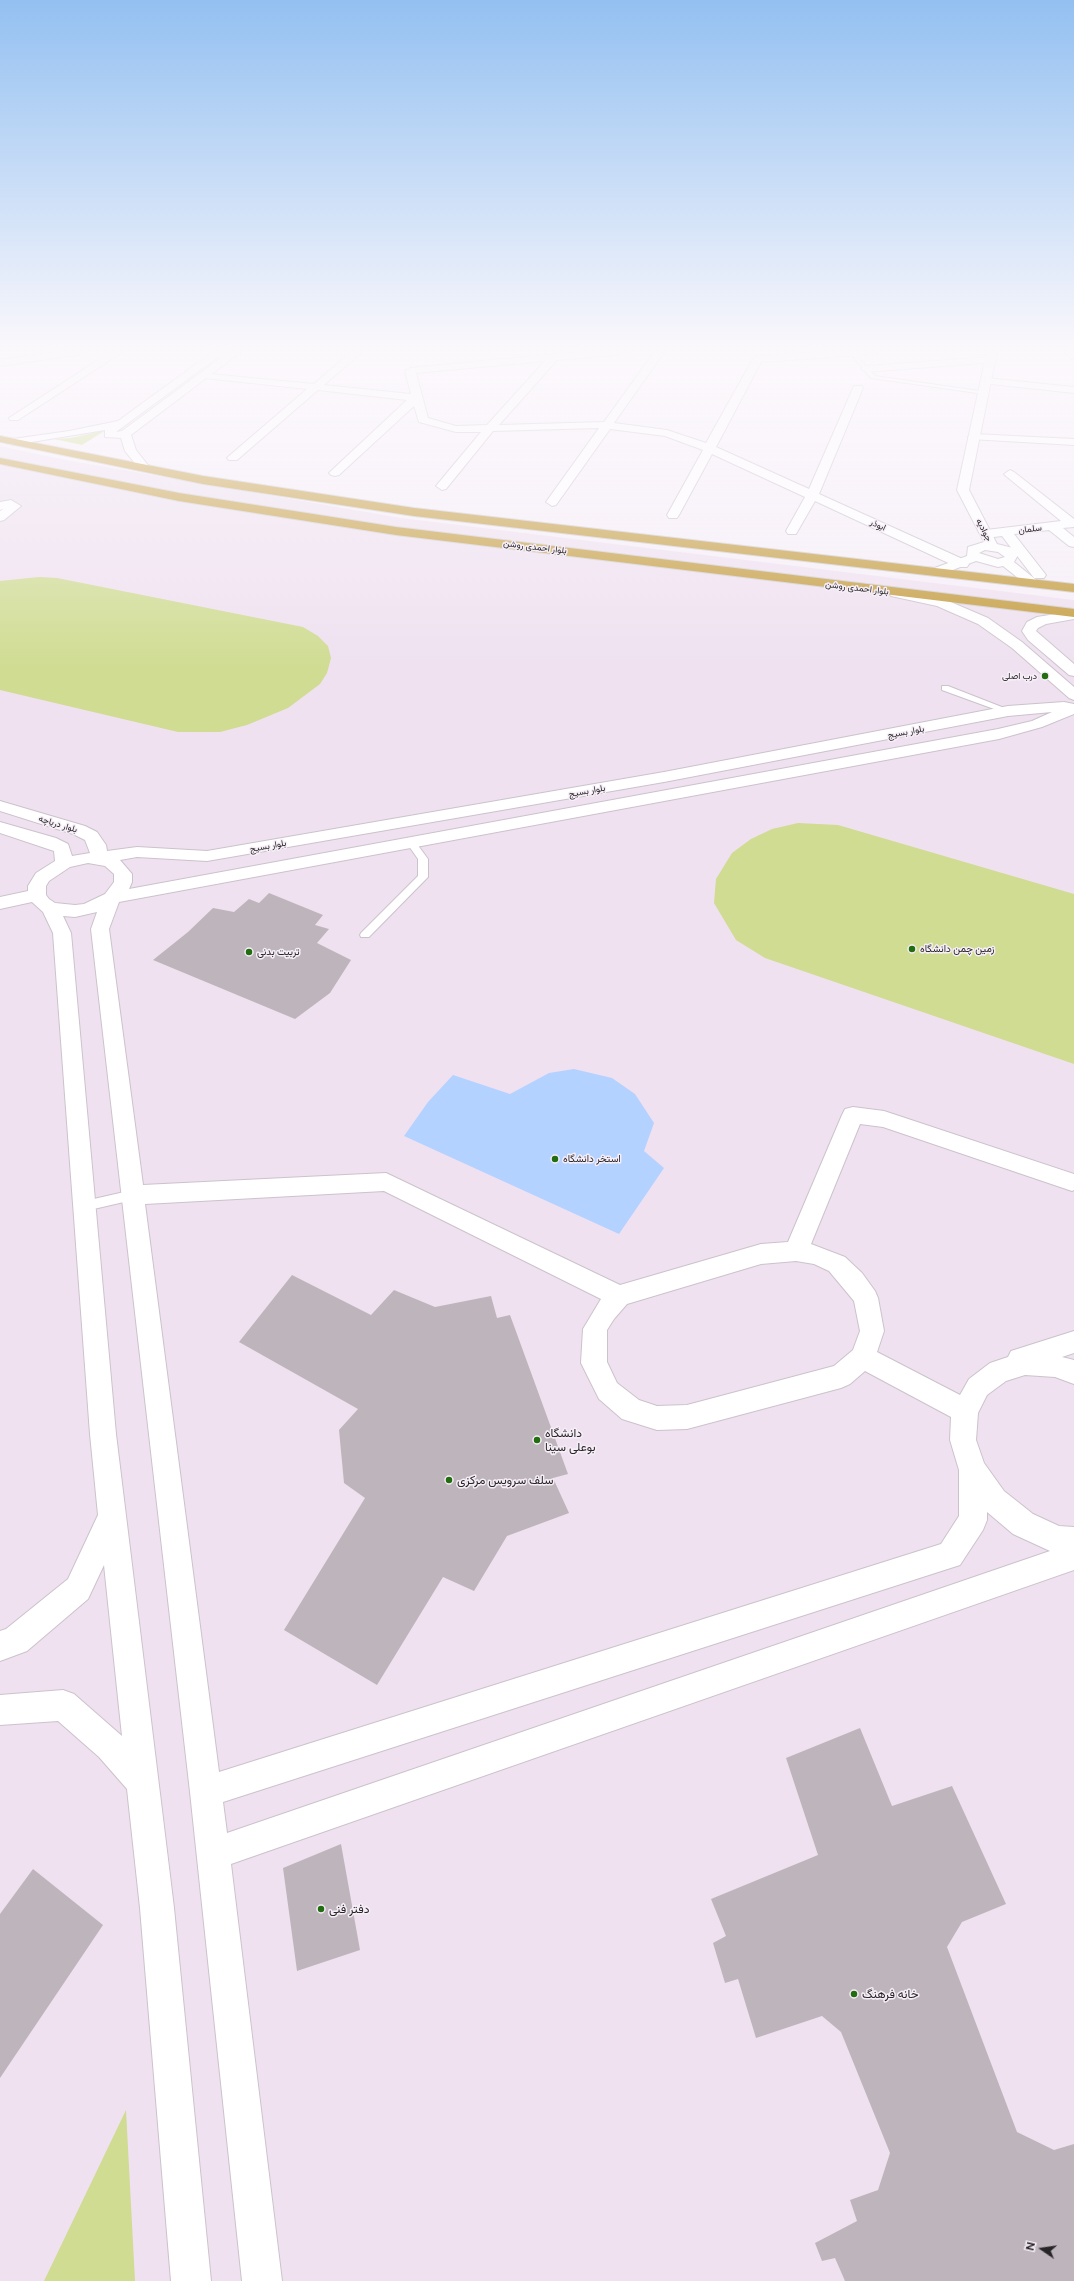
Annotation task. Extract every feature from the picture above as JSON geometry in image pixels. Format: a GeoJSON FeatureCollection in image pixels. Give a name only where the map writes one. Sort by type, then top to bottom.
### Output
{"type":"FeatureCollection","features":[{"type":"Feature","properties":{"kind":"highway"},"geometry":{"type":"LineString","coordinates":[[89,457],[203,480],[414,512],[937,572],[1036,579],[1074,588]]}},
{"type":"Feature","properties":{"kind":"highway","name":"بلوار احمدی روشن"},"geometry":{"type":"LineString","coordinates":[[0,461],[179,497],[396,531],[564,550],[1074,614]]}},
{"type":"Feature","properties":{"kind":"highway"},"geometry":{"type":"LineString","coordinates":[[564,550],[553,538],[556,533],[577,530]]}},
{"type":"Feature","properties":{"kind":"street"},"geometry":{"type":"LineString","coordinates":[[136,457],[145,469]]}},
{"type":"Feature","properties":{"kind":"street"},"geometry":{"type":"LineString","coordinates":[[334,473],[351,457]]}},
{"type":"Feature","properties":{"kind":"street"},"geometry":{"type":"LineString","coordinates":[[442,486],[466,457]]}},
{"type":"Feature","properties":{"kind":"street"},"geometry":{"type":"LineString","coordinates":[[552,502],[583,457]]}},
{"type":"Feature","properties":{"kind":"street"},"geometry":{"type":"LineString","coordinates":[[673,515],[705,457]]}},
{"type":"Feature","properties":{"kind":"street","name":"ابوذر"},"geometry":{"type":"LineString","coordinates":[[731,457],[962,564]]}},
{"type":"Feature","properties":{"kind":"street"},"geometry":{"type":"LineString","coordinates":[[792,531],[812,494],[828,457]]}},
{"type":"Feature","properties":{"kind":"street","name":"جوادیه"},"geometry":{"type":"LineString","coordinates":[[970,457],[964,490],[992,546]]}},
{"type":"Feature","properties":{"kind":"street"},"geometry":{"type":"LineString","coordinates":[[1010,474],[1073,524]]}},
{"type":"Feature","properties":{"kind":"street"},"geometry":{"type":"LineString","coordinates":[[0,506],[11,504],[15,506],[0,517]]}},
{"type":"Feature","properties":{"kind":"street","name":"سلمان"},"geometry":{"type":"LineString","coordinates":[[986,534],[1073,524]]}},
{"type":"Feature","properties":{"kind":"street"},"geometry":{"type":"LineString","coordinates":[[1052,526],[1074,543]]}},
{"type":"Feature","properties":{"kind":"street"},"geometry":{"type":"LineString","coordinates":[[1006,532],[1036,579]]}},
{"type":"Feature","properties":{"kind":"street"},"geometry":{"type":"LineString","coordinates":[[984,546],[992,546],[1001,548],[1012,555],[1011,559],[1006,562],[990,563],[975,557],[972,554],[973,550],[984,546]]}},
{"type":"Feature","properties":{"kind":"street"},"geometry":{"type":"LineString","coordinates":[[937,572],[962,564],[975,557]]}},
{"type":"Feature","properties":{"kind":"street"},"geometry":{"type":"LineString","coordinates":[[1006,562],[1036,579]]}},
{"type":"Feature","properties":{"kind":"street"},"geometry":{"type":"LineString","coordinates":[[890,592],[941,603],[983,621],[1017,645],[1074,695]]}},
{"type":"Feature","properties":{"kind":"street"},"geometry":{"type":"LineString","coordinates":[[1074,614],[1042,620],[1032,625],[1029,631],[1033,637],[1074,672]]}},
{"type":"Feature","properties":{"kind":"street","name":"بلوار بسیج"},"geometry":{"type":"LineString","coordinates":[[100,858],[137,852],[176,853],[207,856],[664,777],[1008,712],[1074,708]]}},
{"type":"Feature","properties":{"kind":"street","name":"بلوار بسیج"},"geometry":{"type":"LineString","coordinates":[[111,898],[999,734],[1037,724],[1074,708]]}},
{"type":"Feature","properties":{"kind":"street","name":"بلوار دریاچه"},"geometry":{"type":"LineString","coordinates":[[0,806],[79,830],[91,836],[97,845],[100,858]]}},
{"type":"Feature","properties":{"kind":"street","name":"بلوار دریاچه"},"geometry":{"type":"LineString","coordinates":[[0,828],[50,842],[62,848],[64,863]]}},
{"type":"Feature","properties":{"kind":"street"},"geometry":{"type":"LineString","coordinates":[[191,2281],[158,1908],[104,1434],[62,933],[44,902],[37,886],[42,877],[64,863],[88,858],[100,858],[118,867],[122,874],[121,886],[111,898],[100,929],[206,1792],[262,2281]]}},
{"type":"Feature","properties":{"kind":"street"},"geometry":{"type":"LineString","coordinates":[[0,903],[44,902],[62,911],[88,909],[111,898]]}},
{"type":"Feature","properties":{"kind":"street"},"geometry":{"type":"LineString","coordinates":[[796,1251],[853,1115],[884,1119],[1072,1182]]}},
{"type":"Feature","properties":{"kind":"street"},"geometry":{"type":"LineString","coordinates":[[133,1195],[386,1182],[619,1296]]}},
{"type":"Feature","properties":{"kind":"street"},"geometry":{"type":"LineString","coordinates":[[796,1251],[818,1255],[836,1264],[853,1280],[866,1298],[872,1331],[863,1357],[842,1376],[687,1418],[657,1418],[631,1410],[608,1391],[594,1363],[595,1329],[605,1311],[619,1296],[761,1254],[796,1251]]}},
{"type":"Feature","properties":{"kind":"street"},"geometry":{"type":"LineString","coordinates":[[1074,1342],[1016,1360],[978,1387],[965,1410],[963,1440],[973,1470],[994,1500],[1024,1524],[1058,1540],[1074,1541]]}},
{"type":"Feature","properties":{"kind":"street"},"geometry":{"type":"LineString","coordinates":[[863,1357],[965,1410]]}},
{"type":"Feature","properties":{"kind":"street"},"geometry":{"type":"LineString","coordinates":[[999,1371],[1025,1364],[1055,1366],[1074,1372]]}},
{"type":"Feature","properties":{"kind":"street"},"geometry":{"type":"LineString","coordinates":[[206,1792],[950,1555],[973,1520],[973,1470]]}},
{"type":"Feature","properties":{"kind":"street"},"geometry":{"type":"LineString","coordinates":[[0,1646],[16,1640],[78,1589],[113,1514]]}},
{"type":"Feature","properties":{"kind":"street"},"geometry":{"type":"LineString","coordinates":[[213,1854],[1062,1562],[1074,1555]]}},
{"type":"Feature","properties":{"kind":"street"},"geometry":{"type":"LineString","coordinates":[[0,1710],[63,1705],[110,1746],[143,1783]]}},
{"type":"Feature","properties":{"kind":"lane"},"geometry":{"type":"LineString","coordinates":[[945,688],[1008,712]]}},
{"type":"Feature","properties":{"kind":"lane"},"geometry":{"type":"LineString","coordinates":[[365,935],[423,877],[423,859],[411,842]]}},
{"type":"Feature","properties":{"kind":"lane"},"geometry":{"type":"LineString","coordinates":[[85,1206],[133,1195]]}},
{"type":"Feature","properties":{"kind":"shaded area","name":"دانشگاه بوعلی سینا"},"geometry":{"type":"Polygon","coordinates":[[[0,457],[54,457],[401,518],[1074,600],[1074,2281],[0,2281],[0,457]]]}},
{"type":"Feature","properties":{"kind":"green space"},"geometry":{"type":"Polygon","coordinates":[[[39,577],[57,578],[303,627],[318,636],[328,646],[331,658],[327,673],[320,684],[288,708],[247,725],[220,732],[178,732],[0,690],[0,581],[39,577]]]}},
{"type":"Feature","properties":{"kind":"green space","name":"زمین چمن دانشگاه"},"geometry":{"type":"Polygon","coordinates":[[[798,823],[838,825],[1074,894],[1074,1064],[765,958],[736,940],[714,903],[716,879],[732,853],[751,839],[772,829],[798,823]]]}},
{"type":"Feature","properties":{"kind":"green space"},"geometry":{"type":"Polygon","coordinates":[[[126,2110],[135,2281],[44,2281],[126,2110]]]}},
{"type":"Feature","properties":{"kind":"water","name":"استخر دانشگاه"},"geometry":{"type":"Polygon","coordinates":[[[574,1069],[612,1078],[635,1094],[654,1123],[644,1151],[664,1168],[619,1234],[404,1136],[428,1102],[453,1075],[510,1094],[549,1073],[574,1069]]]}},
{"type":"Feature","properties":{"kind":"building","name":"تربیت بدنی"},"geometry":{"type":"Polygon","coordinates":[[[269,893],[323,915],[315,925],[329,929],[317,943],[351,960],[330,993],[295,1019],[153,960],[188,932],[213,908],[234,912],[249,899],[259,903],[269,893]]]}},
{"type":"Feature","properties":{"kind":"building","name":"سلف سرویس مرکزی"},"geometry":{"type":"Polygon","coordinates":[[[292,1275],[371,1315],[394,1290],[435,1307],[491,1296],[497,1318],[510,1315],[568,1474],[553,1478],[569,1513],[507,1536],[474,1591],[443,1577],[377,1685],[284,1630],[365,1498],[344,1483],[339,1430],[358,1409],[239,1342],[292,1275]]]}},
{"type":"Feature","properties":{"kind":"building","name":"خانه فرهنگ"},"geometry":{"type":"Polygon","coordinates":[[[860,1728],[892,1806],[952,1786],[1006,1904],[962,1922],[947,1947],[1017,2132],[1054,2150],[1074,2144],[1074,2281],[845,2281],[835,2258],[822,2261],[815,2243],[857,2221],[850,2200],[878,2190],[890,2153],[841,2032],[822,2016],[756,2038],[738,1979],[725,1983],[713,1943],[726,1936],[711,1899],[818,1855],[786,1758],[860,1728]]]}},
{"type":"Feature","properties":{"kind":"building","name":"دفتر فنی"},"geometry":{"type":"Polygon","coordinates":[[[341,1844],[360,1950],[297,1971],[283,1868],[341,1844]]]}},
{"type":"Feature","properties":{"kind":"building"},"geometry":{"type":"Polygon","coordinates":[[[33,1869],[103,1925],[0,2078],[0,1914],[33,1869]]]}},
{"type":"Feature","properties":{"kind":"place","name":"درب اصلی"},"geometry":{"type":"Point","coordinates":[1045,676]}},
{"type":"Feature","properties":{"kind":"place","name":"زمین چمن دانشگاه"},"geometry":{"type":"Point","coordinates":[912,949]}},
{"type":"Feature","properties":{"kind":"place","name":"تربیت بدنی"},"geometry":{"type":"Point","coordinates":[249,952]}},
{"type":"Feature","properties":{"kind":"place","name":"استخر دانشگاه"},"geometry":{"type":"Point","coordinates":[555,1159]}},
{"type":"Feature","properties":{"kind":"place","name":"دانشگاه بوعلی سینا"},"geometry":{"type":"Point","coordinates":[537,1440]}},
{"type":"Feature","properties":{"kind":"place","name":"سلف سرویس مرکزی"},"geometry":{"type":"Point","coordinates":[449,1480]}},
{"type":"Feature","properties":{"kind":"place","name":"دفتر فنی"},"geometry":{"type":"Point","coordinates":[321,1909]}},
{"type":"Feature","properties":{"kind":"place","name":"خانه فرهنگ"},"geometry":{"type":"Point","coordinates":[854,1994]}}]}
